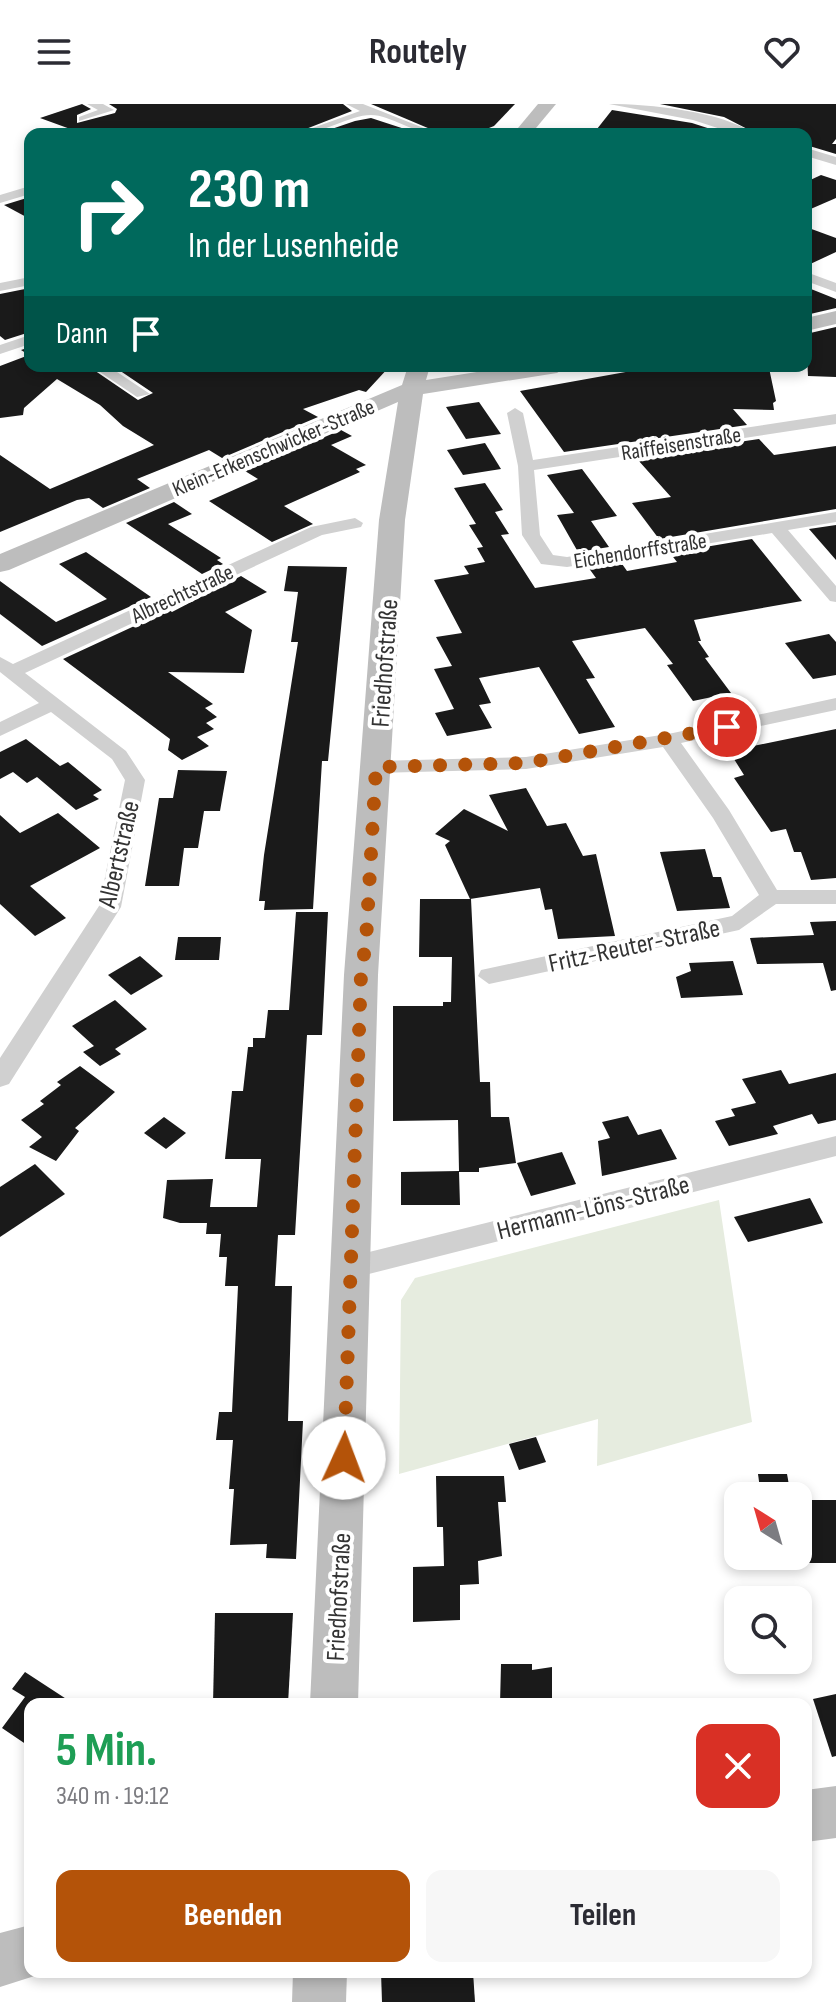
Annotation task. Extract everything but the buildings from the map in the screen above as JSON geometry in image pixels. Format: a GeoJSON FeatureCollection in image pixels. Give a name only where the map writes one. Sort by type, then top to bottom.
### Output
{"type":"FeatureCollection","features":[{"type":"Feature","properties":{"kind":"main road"},"geometry":{"type":"LineString","coordinates":[[527,128],[547,104]]}},
{"type":"Feature","properties":{"kind":"main road"},"geometry":{"type":"LineString","coordinates":[[812,323],[836,317]]}},
{"type":"Feature","properties":{"kind":"main road","name":"Friedhofstraße"},"geometry":{"type":"LineString","coordinates":[[334,1698],[361,975],[366,941],[392,520],[417,372]]}},
{"type":"Feature","properties":{"kind":"main road"},"geometry":{"type":"LineString","coordinates":[[454,372],[477,378]]}},
{"type":"Feature","properties":{"kind":"main road","name":"Klein-Erkenschwicker-Straße"},"geometry":{"type":"LineString","coordinates":[[0,563],[346,414],[412,389],[517,372]]}},
{"type":"Feature","properties":{"kind":"main road"},"geometry":{"type":"LineString","coordinates":[[346,414],[389,419],[408,433]]}},
{"type":"Feature","properties":{"kind":"main road"},"geometry":{"type":"LineString","coordinates":[[812,1815],[836,1812]]}},
{"type":"Feature","properties":{"kind":"main road"},"geometry":{"type":"LineString","coordinates":[[0,1960],[24,1954]]}},
{"type":"Feature","properties":{"kind":"main road"},"geometry":{"type":"LineString","coordinates":[[319,2002],[320,1978]]}},
{"type":"Feature","properties":{"kind":"street"},"geometry":{"type":"LineString","coordinates":[[83,119],[114,108],[93,104]]}},
{"type":"Feature","properties":{"kind":"street"},"geometry":{"type":"LineString","coordinates":[[352,104],[417,128]]}},
{"type":"Feature","properties":{"kind":"street"},"geometry":{"type":"LineString","coordinates":[[615,104],[695,117],[729,128]]}},
{"type":"Feature","properties":{"kind":"street"},"geometry":{"type":"LineString","coordinates":[[320,128],[372,111]]}},
{"type":"Feature","properties":{"kind":"street"},"geometry":{"type":"LineString","coordinates":[[812,154],[836,161]]}},
{"type":"Feature","properties":{"kind":"street"},"geometry":{"type":"LineString","coordinates":[[0,199],[24,192]]}},
{"type":"Feature","properties":{"kind":"street"},"geometry":{"type":"LineString","coordinates":[[812,278],[836,288]]}},
{"type":"Feature","properties":{"kind":"street"},"geometry":{"type":"LineString","coordinates":[[0,287],[24,282]]}},
{"type":"Feature","properties":{"kind":"street"},"geometry":{"type":"LineString","coordinates":[[0,350],[24,341]]}},
{"type":"Feature","properties":{"kind":"street"},"geometry":{"type":"LineString","coordinates":[[107,372],[142,394]]}},
{"type":"Feature","properties":{"kind":"street","name":"Eichendorffstraße"},"geometry":{"type":"LineString","coordinates":[[515,413],[526,466],[531,535],[547,560],[567,562],[836,517]]}},
{"type":"Feature","properties":{"kind":"street","name":"Raiffeisenstraße"},"geometry":{"type":"LineString","coordinates":[[526,466],[836,419]]}},
{"type":"Feature","properties":{"kind":"street","name":"Albrechtstraße"},"geometry":{"type":"LineString","coordinates":[[6,667],[317,531],[355,523]]}},
{"type":"Feature","properties":{"kind":"street"},"geometry":{"type":"LineString","coordinates":[[777,528],[836,597]]}},
{"type":"Feature","properties":{"kind":"street","name":"Albertstraße"},"geometry":{"type":"LineString","coordinates":[[0,1078],[110,907],[135,780],[119,755],[6,667]]}},
{"type":"Feature","properties":{"kind":"street"},"geometry":{"type":"LineString","coordinates":[[0,730],[52,704]]}},
{"type":"Feature","properties":{"kind":"street"},"geometry":{"type":"LineString","coordinates":[[376,767],[526,763],[668,740],[836,704]]}},
{"type":"Feature","properties":{"kind":"street"},"geometry":{"type":"LineString","coordinates":[[668,740],[722,815],[771,897],[836,897]]}},
{"type":"Feature","properties":{"kind":"street","name":"Fritz-Reuter-Straße"},"geometry":{"type":"LineString","coordinates":[[489,976],[739,922],[771,897]]}},
{"type":"Feature","properties":{"kind":"street","name":"Hermann-Löns-Straße"},"geometry":{"type":"LineString","coordinates":[[349,1268],[836,1146]]}},
{"type":"Feature","properties":{"kind":"shaded area"},"geometry":{"type":"Polygon","coordinates":[[[719,1200],[752,1422],[597,1466],[598,1419],[399,1474],[401,1300],[415,1278],[719,1200]]]}},
{"type":"Feature","properties":{"kind":"route"},"geometry":{"type":"LineString","coordinates":[[344,1458],[361,975],[366,941],[376,767],[526,763],[727,727]]}}]}
